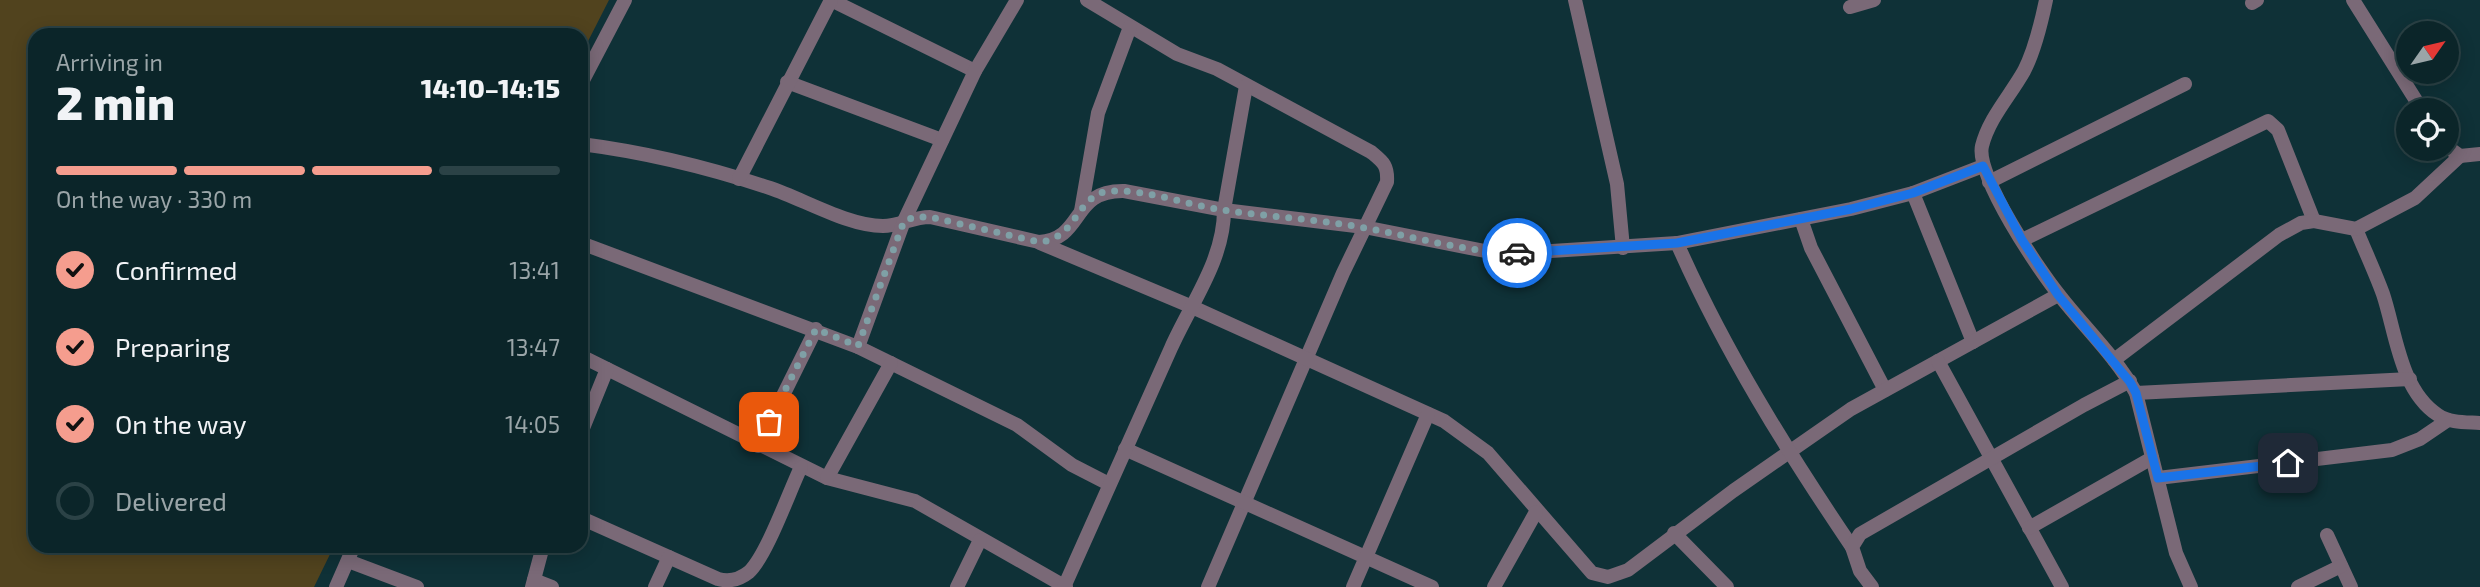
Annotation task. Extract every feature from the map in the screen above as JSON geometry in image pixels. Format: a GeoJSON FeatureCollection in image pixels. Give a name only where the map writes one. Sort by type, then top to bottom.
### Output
{"type":"FeatureCollection","features":[{"type":"Feature","properties":{"kind":"street"},"geometry":{"type":"LineString","coordinates":[[588,71],[625,0]]}},
{"type":"Feature","properties":{"kind":"street"},"geometry":{"type":"LineString","coordinates":[[738,179],[831,0],[975,71]]}},
{"type":"Feature","properties":{"kind":"street"},"geometry":{"type":"LineString","coordinates":[[858,346],[904,221],[975,71],[1017,0]]}},
{"type":"Feature","properties":{"kind":"street"},"geometry":{"type":"LineString","coordinates":[[1087,0],[1177,54],[1217,69],[1384,161],[1387,182],[1364,227],[1208,587]]}},
{"type":"Feature","properties":{"kind":"street"},"geometry":{"type":"LineString","coordinates":[[1575,0],[1617,184],[1623,248]]}},
{"type":"Feature","properties":{"kind":"street"},"geometry":{"type":"LineString","coordinates":[[1850,7],[1874,0]]}},
{"type":"Feature","properties":{"kind":"street"},"geometry":{"type":"LineString","coordinates":[[2046,0],[2025,70],[1988,130],[1981,150],[1983,166],[1989,182],[2022,240],[2058,295],[2114,360],[2133,387],[2176,553],[2191,587]]}},
{"type":"Feature","properties":{"kind":"street"},"geometry":{"type":"LineString","coordinates":[[2353,0],[2414,98]]}},
{"type":"Feature","properties":{"kind":"street"},"geometry":{"type":"LineString","coordinates":[[1081,211],[1098,113],[1130,27]]}},
{"type":"Feature","properties":{"kind":"street"},"geometry":{"type":"LineString","coordinates":[[787,82],[943,140]]}},
{"type":"Feature","properties":{"kind":"street"},"geometry":{"type":"LineString","coordinates":[[1989,182],[2185,84]]}},
{"type":"Feature","properties":{"kind":"street"},"geometry":{"type":"LineString","coordinates":[[588,360],[801,467],[827,478],[915,501],[1065,587],[1190,306],[1216,258],[1224,228],[1224,210],[1246,86]]}},
{"type":"Feature","properties":{"kind":"street"},"geometry":{"type":"LineString","coordinates":[[2022,240],[2269,121],[2278,130],[2314,221]]}},
{"type":"Feature","properties":{"kind":"street"},"geometry":{"type":"LineString","coordinates":[[588,146],[738,179],[860,222],[883,226],[915,217],[930,217],[1039,242],[1190,306],[1444,421],[1488,453],[1536,512],[1592,573],[1608,577],[1628,570],[1674,533],[1790,451],[1885,390],[2058,295]]}},
{"type":"Feature","properties":{"kind":"street"},"geometry":{"type":"LineString","coordinates":[[2114,360],[2279,235],[2301,223],[2314,221],[2356,229],[2415,198],[2460,156],[2480,154]]}},
{"type":"Feature","properties":{"kind":"street"},"geometry":{"type":"LineString","coordinates":[[1039,242],[1061,237],[1089,201],[1110,191],[1146,194],[1224,210],[1364,227],[1485,251],[1623,248],[1677,243],[1801,219],[1913,193],[1983,166]]}},
{"type":"Feature","properties":{"kind":"street"},"geometry":{"type":"LineString","coordinates":[[1913,193],[1973,342]]}},
{"type":"Feature","properties":{"kind":"street"},"geometry":{"type":"LineString","coordinates":[[1801,219],[1811,248],[1885,390]]}},
{"type":"Feature","properties":{"kind":"street"},"geometry":{"type":"LineString","coordinates":[[2356,229],[2383,295],[2410,379],[2436,414],[2448,420],[2480,423]]}},
{"type":"Feature","properties":{"kind":"street"},"geometry":{"type":"LineString","coordinates":[[1677,243],[1709,312],[1790,451],[1852,547],[1860,570],[1872,587]]}},
{"type":"Feature","properties":{"kind":"street"},"geometry":{"type":"LineString","coordinates":[[588,246],[858,346],[1017,425],[1072,465],[1109,484]]}},
{"type":"Feature","properties":{"kind":"street"},"geometry":{"type":"LineString","coordinates":[[758,446],[816,329]]}},
{"type":"Feature","properties":{"kind":"street"},"geometry":{"type":"LineString","coordinates":[[1938,361],[2062,587]]}},
{"type":"Feature","properties":{"kind":"street"},"geometry":{"type":"LineString","coordinates":[[827,478],[891,363]]}},
{"type":"Feature","properties":{"kind":"street"},"geometry":{"type":"LineString","coordinates":[[588,416],[607,369]]}},
{"type":"Feature","properties":{"kind":"street"},"geometry":{"type":"LineString","coordinates":[[1852,547],[1860,534],[1991,459],[2133,387],[2410,379]]}},
{"type":"Feature","properties":{"kind":"street"},"geometry":{"type":"LineString","coordinates":[[1353,587],[1427,414]]}},
{"type":"Feature","properties":{"kind":"street"},"geometry":{"type":"LineString","coordinates":[[2158,478],[2392,450],[2420,439],[2448,420]]}},
{"type":"Feature","properties":{"kind":"street"},"geometry":{"type":"LineString","coordinates":[[1125,449],[1246,501],[1432,587]]}},
{"type":"Feature","properties":{"kind":"street"},"geometry":{"type":"LineString","coordinates":[[2029,528],[2152,458]]}},
{"type":"Feature","properties":{"kind":"street"},"geometry":{"type":"LineString","coordinates":[[588,521],[727,581],[737,579],[750,571],[801,467]]}},
{"type":"Feature","properties":{"kind":"street"},"geometry":{"type":"LineString","coordinates":[[1494,587],[1536,512]]}},
{"type":"Feature","properties":{"kind":"street"},"geometry":{"type":"LineString","coordinates":[[1674,533],[1727,587]]}},
{"type":"Feature","properties":{"kind":"street"},"geometry":{"type":"LineString","coordinates":[[2327,535],[2351,587]]}},
{"type":"Feature","properties":{"kind":"street"},"geometry":{"type":"LineString","coordinates":[[957,587],[980,540]]}},
{"type":"Feature","properties":{"kind":"street"},"geometry":{"type":"LineString","coordinates":[[335,587],[352,553]]}},
{"type":"Feature","properties":{"kind":"street"},"geometry":{"type":"LineString","coordinates":[[541,553],[533,583],[552,587]]}},
{"type":"Feature","properties":{"kind":"street"},"geometry":{"type":"LineString","coordinates":[[655,587],[669,557]]}},
{"type":"Feature","properties":{"kind":"street"},"geometry":{"type":"LineString","coordinates":[[348,561],[417,587]]}},
{"type":"Feature","properties":{"kind":"street"},"geometry":{"type":"LineString","coordinates":[[2298,587],[2341,566]]}},
{"type":"Feature","properties":{"kind":"shaded area"},"geometry":{"type":"Polygon","coordinates":[[[0,0],[609,0],[588,41],[588,28],[28,28],[28,553],[331,553],[314,587],[0,587],[0,0]]]}},
{"type":"Feature","properties":{"kind":"way so far"},"geometry":{"type":"LineString","coordinates":[[769,422],[816,329],[858,346],[904,221],[915,217],[930,217],[1039,242],[1051,241],[1061,237],[1089,201],[1099,194],[1124,191],[1224,210],[1364,227],[1466,248],[1517,253]]}},
{"type":"Feature","properties":{"kind":"route"},"geometry":{"type":"LineString","coordinates":[[1517,253],[1677,243],[1851,209],[1913,193],[1983,166],[1989,182],[2022,240],[2058,295],[2130,382],[2136,393],[2158,478],[2288,463]]}}]}
